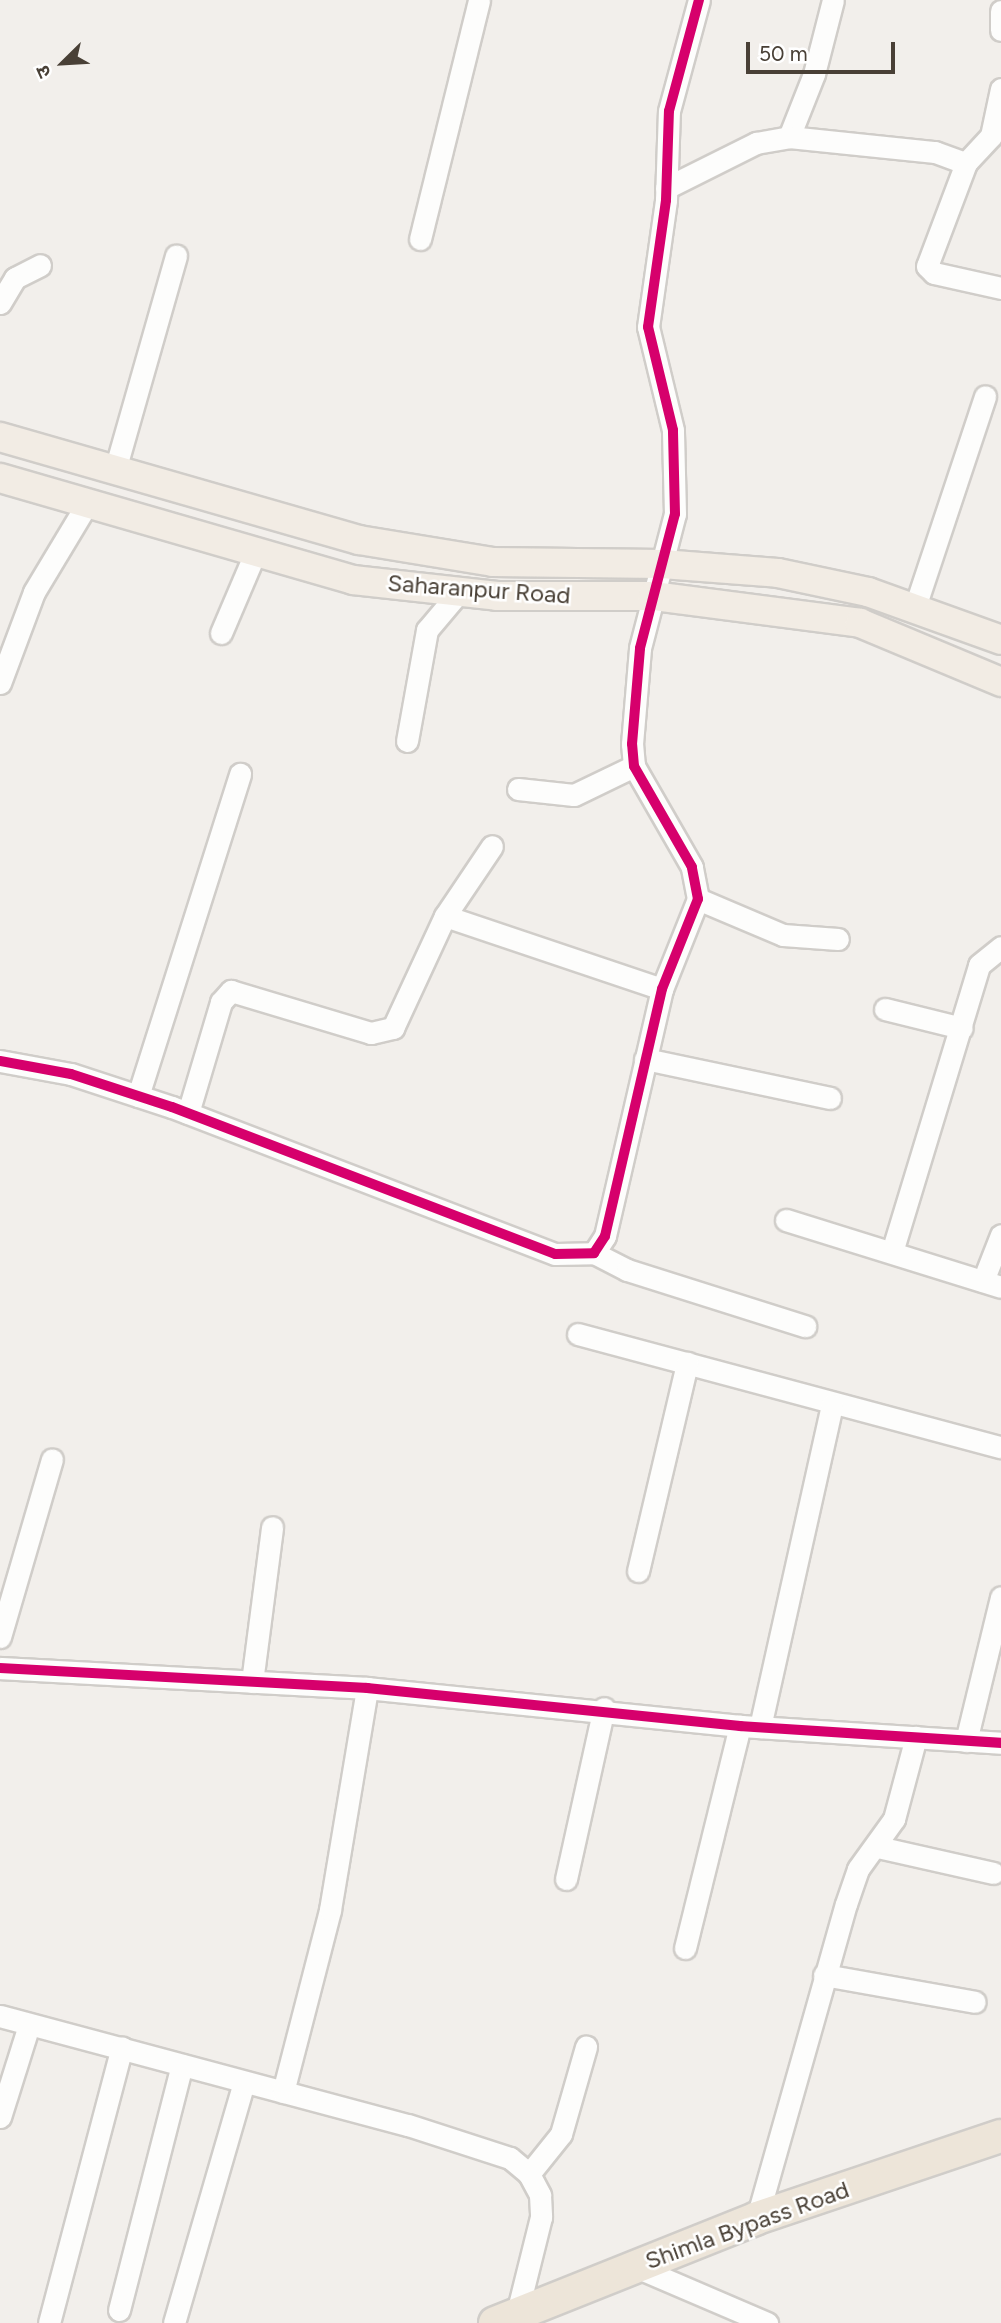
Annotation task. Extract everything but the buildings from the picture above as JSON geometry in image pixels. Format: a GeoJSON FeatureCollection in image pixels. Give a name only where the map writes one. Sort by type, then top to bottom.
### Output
{"type":"FeatureCollection","features":[{"type":"Feature","properties":{"kind":"highway","name":"Shimla Bypass Road"},"geometry":{"type":"LineString","coordinates":[[509,2320],[634,2266],[757,2218],[1001,2136]]}},
{"type":"Feature","properties":{"kind":"main road","name":"Saharanpur Road"},"geometry":{"type":"LineString","coordinates":[[0,437],[359,540],[493,562],[662,564],[778,573],[915,607],[1001,640]]}},
{"type":"Feature","properties":{"kind":"main road","name":"Saharanpur Road"},"geometry":{"type":"LineString","coordinates":[[0,478],[353,580],[460,591],[653,596],[860,623],[1001,682]]}},
{"type":"Feature","properties":{"kind":"street"},"geometry":{"type":"LineString","coordinates":[[420,239],[479,0]]}},
{"type":"Feature","properties":{"kind":"street"},"geometry":{"type":"LineString","coordinates":[[594,1253],[612,1219],[662,989],[698,899],[692,867],[634,766],[640,648],[675,514],[673,430],[648,327],[666,188],[669,111],[699,0]]}},
{"type":"Feature","properties":{"kind":"street"},"geometry":{"type":"LineString","coordinates":[[789,137],[814,74],[833,0]]}},
{"type":"Feature","properties":{"kind":"street"},"geometry":{"type":"LineString","coordinates":[[1001,12],[1001,30]]}},
{"type":"Feature","properties":{"kind":"street"},"geometry":{"type":"LineString","coordinates":[[1001,89],[991,136],[966,163],[928,268],[1001,288]]}},
{"type":"Feature","properties":{"kind":"street"},"geometry":{"type":"LineString","coordinates":[[666,188],[756,143],[789,137],[935,152],[966,163]]}},
{"type":"Feature","properties":{"kind":"street"},"geometry":{"type":"LineString","coordinates":[[115,470],[176,256]]}},
{"type":"Feature","properties":{"kind":"street"},"geometry":{"type":"LineString","coordinates":[[0,303],[15,278],[40,265]]}},
{"type":"Feature","properties":{"kind":"street"},"geometry":{"type":"LineString","coordinates":[[915,607],[985,396]]}},
{"type":"Feature","properties":{"kind":"street"},"geometry":{"type":"LineString","coordinates":[[0,683],[34,592],[88,502]]}},
{"type":"Feature","properties":{"kind":"street"},"geometry":{"type":"LineString","coordinates":[[221,633],[256,551]]}},
{"type":"Feature","properties":{"kind":"street"},"geometry":{"type":"LineString","coordinates":[[407,741],[427,630],[460,591]]}},
{"type":"Feature","properties":{"kind":"street"},"geometry":{"type":"LineString","coordinates":[[518,789],[574,795],[634,766]]}},
{"type":"Feature","properties":{"kind":"street"},"geometry":{"type":"LineString","coordinates":[[138,1096],[240,774]]}},
{"type":"Feature","properties":{"kind":"street"},"geometry":{"type":"LineString","coordinates":[[188,1112],[225,995],[242,991],[371,1033],[386,1032],[445,916],[492,846]]}},
{"type":"Feature","properties":{"kind":"street"},"geometry":{"type":"LineString","coordinates":[[698,899],[783,935],[838,939]]}},
{"type":"Feature","properties":{"kind":"street"},"geometry":{"type":"LineString","coordinates":[[445,916],[662,989]]}},
{"type":"Feature","properties":{"kind":"street"},"geometry":{"type":"LineString","coordinates":[[892,1252],[979,965],[1001,947]]}},
{"type":"Feature","properties":{"kind":"street"},"geometry":{"type":"LineString","coordinates":[[885,1009],[962,1028]]}},
{"type":"Feature","properties":{"kind":"street"},"geometry":{"type":"LineString","coordinates":[[645,1059],[830,1098]]}},
{"type":"Feature","properties":{"kind":"street"},"geometry":{"type":"LineString","coordinates":[[0,1061],[71,1074],[188,1112],[555,1254],[594,1253],[627,1270],[806,1326]]}},
{"type":"Feature","properties":{"kind":"street"},"geometry":{"type":"LineString","coordinates":[[786,1220],[992,1284],[1001,1235]]}},
{"type":"Feature","properties":{"kind":"street"},"geometry":{"type":"LineString","coordinates":[[578,1334],[832,1405],[1001,1447]]}},
{"type":"Feature","properties":{"kind":"street"},"geometry":{"type":"LineString","coordinates":[[638,1572],[687,1363]]}},
{"type":"Feature","properties":{"kind":"street"},"geometry":{"type":"LineString","coordinates":[[685,1948],[750,1726],[832,1405]]}},
{"type":"Feature","properties":{"kind":"street"},"geometry":{"type":"LineString","coordinates":[[0,1637],[52,1459]]}},
{"type":"Feature","properties":{"kind":"street"},"geometry":{"type":"LineString","coordinates":[[252,1682],[272,1527]]}},
{"type":"Feature","properties":{"kind":"street"},"geometry":{"type":"LineString","coordinates":[[966,1741],[1001,1597]]}},
{"type":"Feature","properties":{"kind":"street"},"geometry":{"type":"LineString","coordinates":[[0,1668],[367,1688],[604,1708],[750,1726],[1001,1743]]}},
{"type":"Feature","properties":{"kind":"street"},"geometry":{"type":"LineString","coordinates":[[283,2092],[330,1910],[367,1688]]}},
{"type":"Feature","properties":{"kind":"street"},"geometry":{"type":"LineString","coordinates":[[566,1879],[604,1708]]}},
{"type":"Feature","properties":{"kind":"street"},"geometry":{"type":"LineString","coordinates":[[757,2218],[824,1975],[858,1869],[878,1847],[894,1819],[916,1737]]}},
{"type":"Feature","properties":{"kind":"street"},"geometry":{"type":"LineString","coordinates":[[878,1847],[993,1873]]}},
{"type":"Feature","properties":{"kind":"street"},"geometry":{"type":"LineString","coordinates":[[824,1975],[975,2002]]}},
{"type":"Feature","properties":{"kind":"street"},"geometry":{"type":"LineString","coordinates":[[0,2016],[483,2147],[529,2174],[540,2195],[541,2217],[509,2320]]}},
{"type":"Feature","properties":{"kind":"street"},"geometry":{"type":"LineString","coordinates":[[0,2118],[29,2025]]}},
{"type":"Feature","properties":{"kind":"street"},"geometry":{"type":"LineString","coordinates":[[49,2323],[122,2047]]}},
{"type":"Feature","properties":{"kind":"street"},"geometry":{"type":"LineString","coordinates":[[529,2174],[561,2134],[586,2047]]}},
{"type":"Feature","properties":{"kind":"street"},"geometry":{"type":"LineString","coordinates":[[119,2311],[182,2065]]}},
{"type":"Feature","properties":{"kind":"street"},"geometry":{"type":"LineString","coordinates":[[174,2323],[244,2082]]}},
{"type":"Feature","properties":{"kind":"street"},"geometry":{"type":"LineString","coordinates":[[634,2266],[767,2323]]}},
{"type":"Feature","properties":{"kind":"cycle path"},"geometry":{"type":"LineString","coordinates":[[0,1061],[71,1074],[172,1107],[555,1254],[594,1253],[605,1236],[662,989],[698,899],[692,867],[634,766],[632,744],[640,648],[675,514],[673,430],[648,327],[666,200],[669,111],[699,0]]}},
{"type":"Feature","properties":{"kind":"cycle path"},"geometry":{"type":"LineString","coordinates":[[0,1668],[367,1688],[740,1726],[1001,1743]]}}]}
